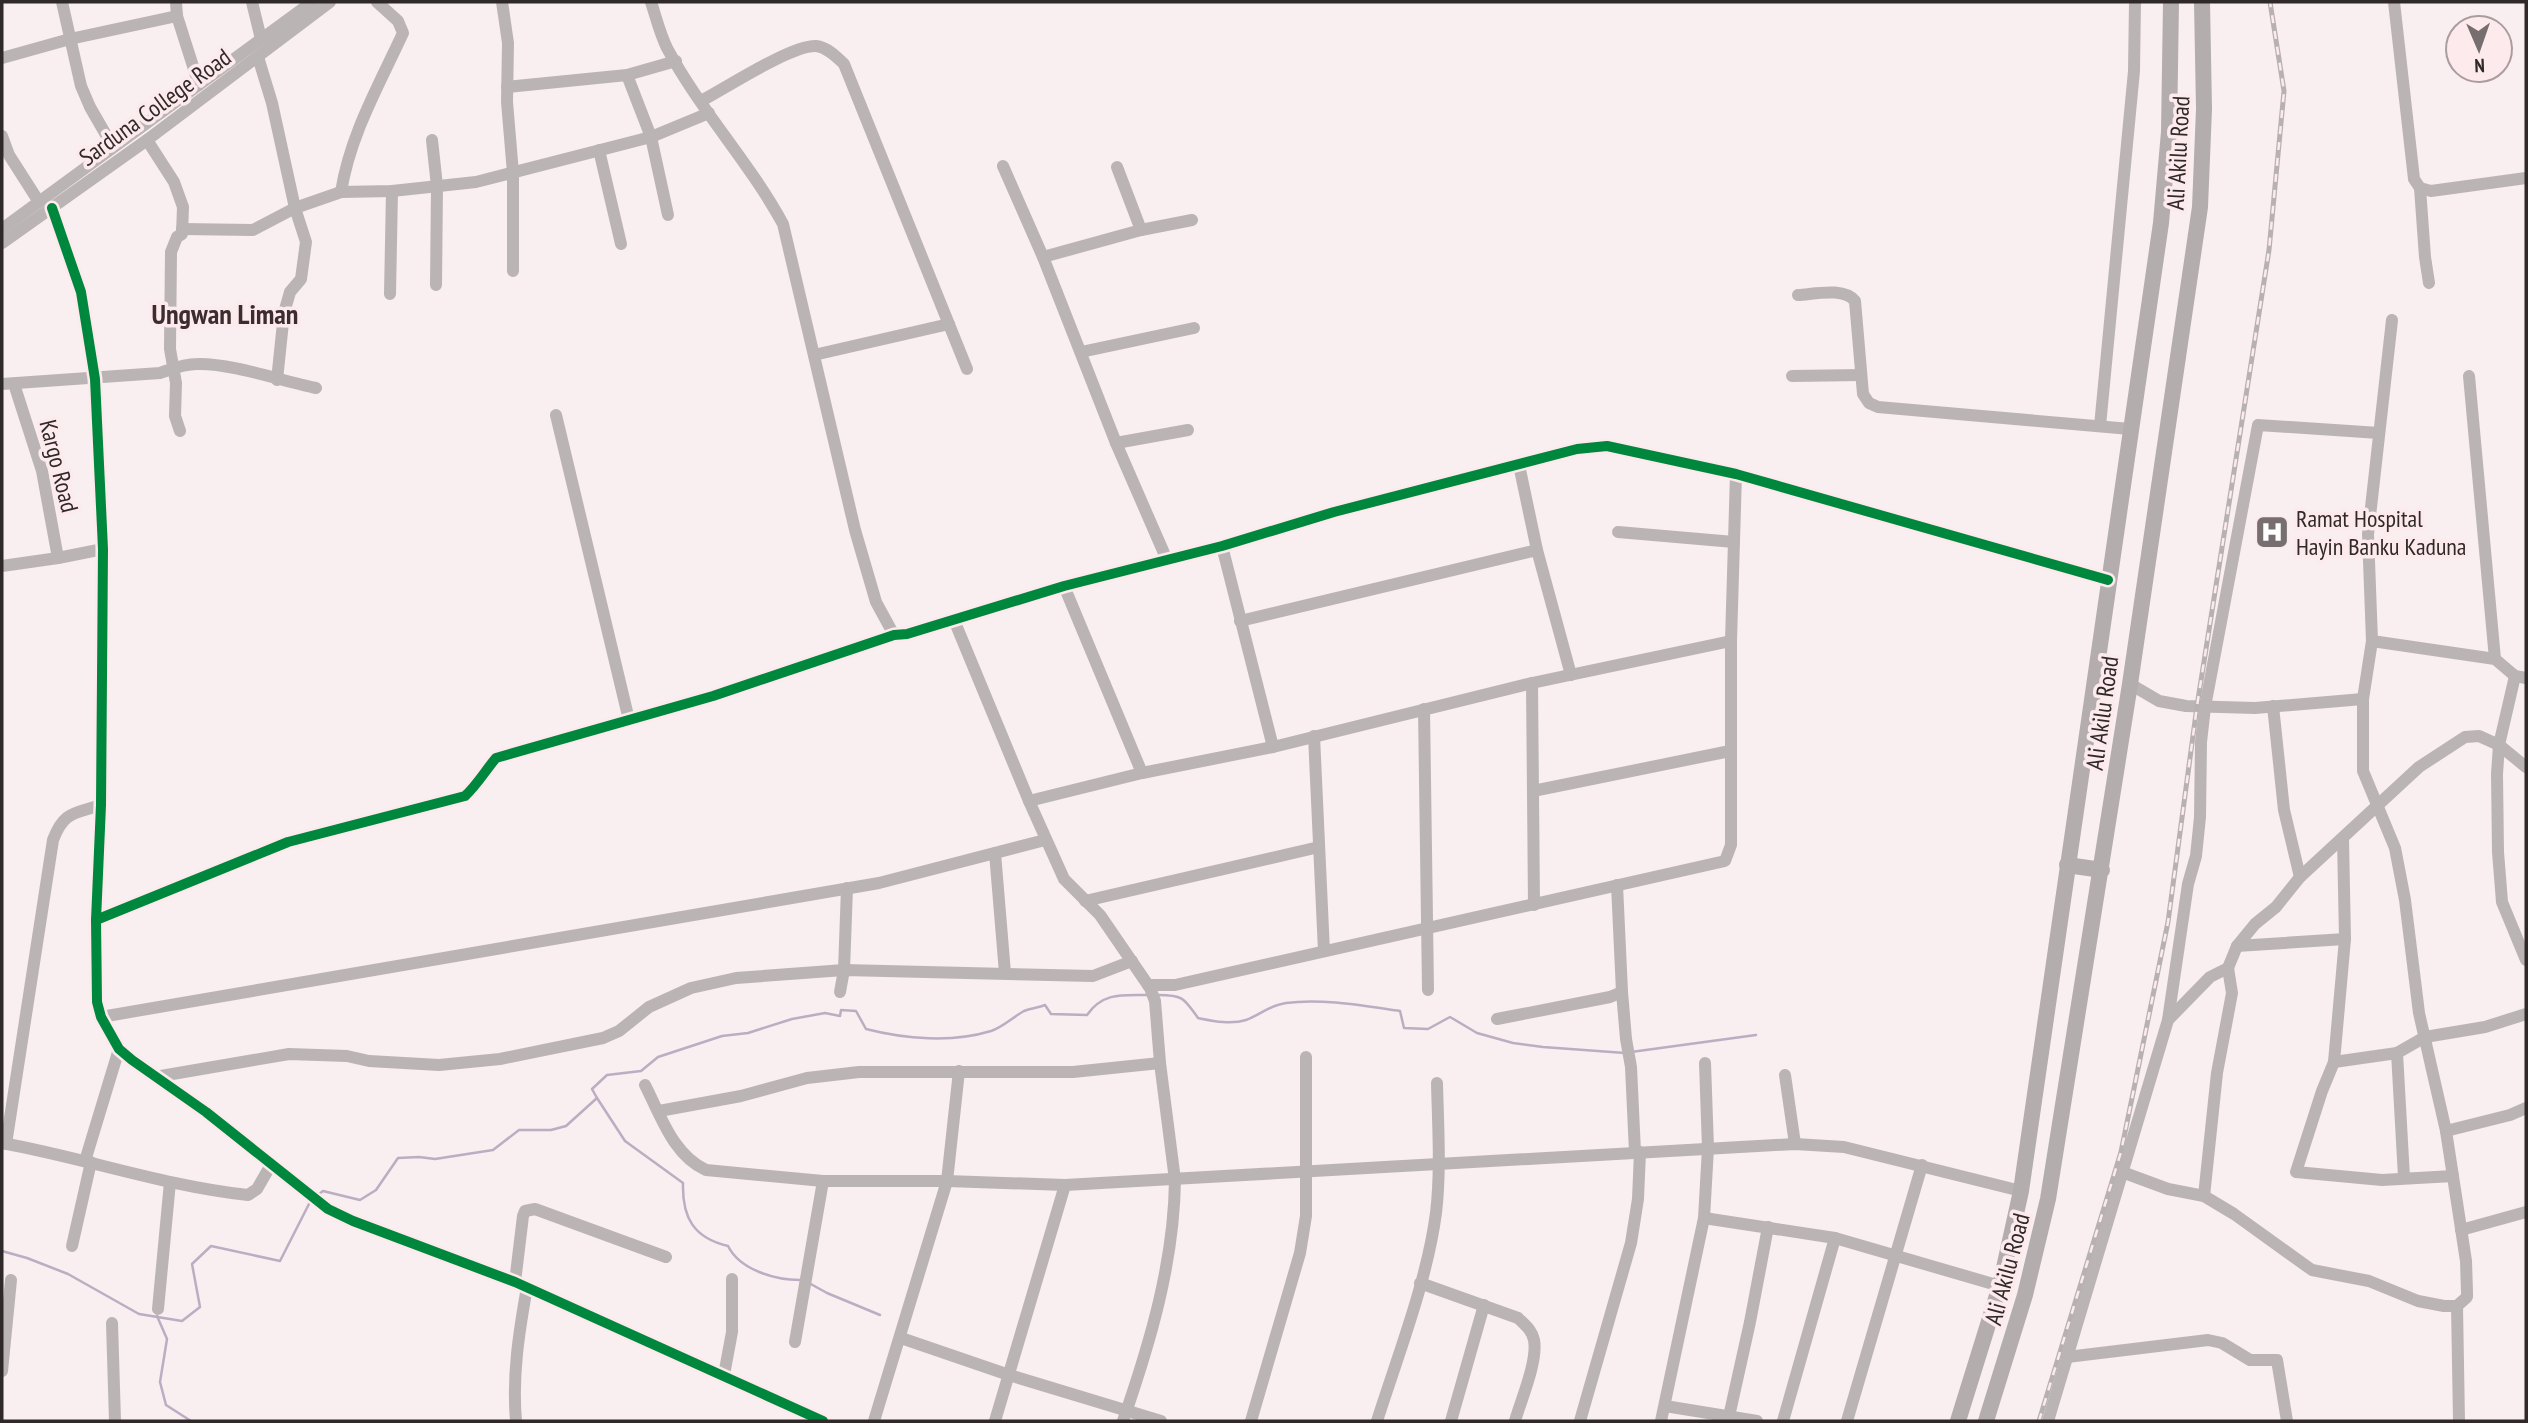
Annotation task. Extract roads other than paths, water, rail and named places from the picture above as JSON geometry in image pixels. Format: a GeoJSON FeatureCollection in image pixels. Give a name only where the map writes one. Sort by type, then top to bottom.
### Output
{"type":"FeatureCollection","features":[{"type":"Feature","properties":{"kind":"main road","name":"Ali Akilu Road"},"geometry":{"type":"LineString","coordinates":[[1958,1421],[2000,1286],[2021,1191],[2161,223],[2169,132],[2171,2]]}},
{"type":"Feature","properties":{"kind":"main road","name":"Ali Akilu Road"},"geometry":{"type":"LineString","coordinates":[[1986,1421],[2025,1295],[2048,1199],[2102,870],[2200,207],[2204,109],[2202,2]]}},
{"type":"Feature","properties":{"kind":"main road"},"geometry":{"type":"LineString","coordinates":[[2067,865],[2102,870]]}},
{"type":"Feature","properties":{"kind":"street"},"geometry":{"type":"LineString","coordinates":[[62,2],[82,86],[90,107],[113,148]]}},
{"type":"Feature","properties":{"kind":"street"},"geometry":{"type":"LineString","coordinates":[[176,2],[177,16],[200,85]]}},
{"type":"Feature","properties":{"kind":"street"},"geometry":{"type":"LineString","coordinates":[[252,2],[261,39]]}},
{"type":"Feature","properties":{"kind":"street","name":"Sarduna College Road"},"geometry":{"type":"LineString","coordinates":[[2,243],[113,148],[261,39],[315,5],[330,2]]}},
{"type":"Feature","properties":{"kind":"street"},"geometry":{"type":"LineString","coordinates":[[341,192],[345,164],[361,122],[403,33],[398,21],[377,2]]}},
{"type":"Feature","properties":{"kind":"street"},"geometry":{"type":"LineString","coordinates":[[502,2],[508,43],[507,88],[513,173],[513,271]]}},
{"type":"Feature","properties":{"kind":"street"},"geometry":{"type":"LineString","coordinates":[[651,2],[666,47],[772,202],[783,224],[855,530],[876,601],[894,635]]}},
{"type":"Feature","properties":{"kind":"street"},"geometry":{"type":"LineString","coordinates":[[2100,426],[2133,84],[2135,2]]}},
{"type":"Feature","properties":{"kind":"street"},"geometry":{"type":"LineString","coordinates":[[2394,2],[2414,179],[2420,188],[2429,283]]}},
{"type":"Feature","properties":{"kind":"street","name":"Sarduna College Road"},"geometry":{"type":"LineString","coordinates":[[2,229],[46,205],[147,141],[258,57],[315,5]]}},
{"type":"Feature","properties":{"kind":"street"},"geometry":{"type":"LineString","coordinates":[[2,58],[70,39],[177,16]]}},
{"type":"Feature","properties":{"kind":"street"},"geometry":{"type":"LineString","coordinates":[[701,101],[795,50],[817,46],[831,52],[844,64],[967,369]]}},
{"type":"Feature","properties":{"kind":"street"},"geometry":{"type":"LineString","coordinates":[[258,57],[272,103],[306,249],[302,279],[290,292],[285,313],[278,380]]}},
{"type":"Feature","properties":{"kind":"street"},"geometry":{"type":"LineString","coordinates":[[507,88],[627,75],[676,61]]}},
{"type":"Feature","properties":{"kind":"street"},"geometry":{"type":"LineString","coordinates":[[627,75],[651,137],[668,215]]}},
{"type":"Feature","properties":{"kind":"street"},"geometry":{"type":"LineString","coordinates":[[182,229],[253,230],[295,208],[341,192],[392,191],[476,182],[651,137],[709,113]]}},
{"type":"Feature","properties":{"kind":"street"},"geometry":{"type":"LineString","coordinates":[[2,136],[5,158],[46,205],[81,292],[95,379],[103,549],[97,1002],[101,1017],[119,1049],[206,1112],[328,1209],[353,1221],[521,1284],[822,1421]]}},
{"type":"Feature","properties":{"kind":"street"},"geometry":{"type":"LineString","coordinates":[[432,140],[437,186],[436,285]]}},
{"type":"Feature","properties":{"kind":"street"},"geometry":{"type":"LineString","coordinates":[[147,141],[174,182],[183,207],[182,234],[177,237],[171,252],[170,349],[174,367],[175,416],[180,431]]}},
{"type":"Feature","properties":{"kind":"street"},"geometry":{"type":"LineString","coordinates":[[599,150],[621,244]]}},
{"type":"Feature","properties":{"kind":"street"},"geometry":{"type":"LineString","coordinates":[[1003,166],[1043,257],[1116,443],[1167,560]]}},
{"type":"Feature","properties":{"kind":"street"},"geometry":{"type":"LineString","coordinates":[[1117,167],[1141,230]]}},
{"type":"Feature","properties":{"kind":"street"},"geometry":{"type":"LineString","coordinates":[[2420,188],[2431,191],[2526,178]]}},
{"type":"Feature","properties":{"kind":"street"},"geometry":{"type":"LineString","coordinates":[[390,294],[392,191]]}},
{"type":"Feature","properties":{"kind":"street"},"geometry":{"type":"LineString","coordinates":[[1043,257],[1141,230],[1192,220]]}},
{"type":"Feature","properties":{"kind":"street"},"geometry":{"type":"LineString","coordinates":[[1798,295],[1851,295],[1855,301],[1863,394],[1869,403],[1878,407],[2130,429]]}},
{"type":"Feature","properties":{"kind":"street"},"geometry":{"type":"LineString","coordinates":[[2122,1172],[2168,1189],[2204,1196],[2234,1214],[2312,1270],[2369,1281],[2418,1301],[2444,1306],[2457,1306],[2467,1297],[2461,1230],[2446,1131],[2419,1013],[2405,900],[2395,848],[2363,771],[2364,699],[2372,641],[2368,534],[2392,320]]}},
{"type":"Feature","properties":{"kind":"street"},"geometry":{"type":"LineString","coordinates":[[814,355],[949,324]]}},
{"type":"Feature","properties":{"kind":"street"},"geometry":{"type":"LineString","coordinates":[[1081,352],[1194,328]]}},
{"type":"Feature","properties":{"kind":"street"},"geometry":{"type":"LineString","coordinates":[[8,384],[160,373],[174,367],[198,364],[316,388]]}},
{"type":"Feature","properties":{"kind":"street"},"geometry":{"type":"LineString","coordinates":[[1792,376],[1861,375]]}},
{"type":"Feature","properties":{"kind":"street"},"geometry":{"type":"LineString","coordinates":[[2469,376],[2495,659]]}},
{"type":"Feature","properties":{"kind":"street","name":"Kargo Road"},"geometry":{"type":"LineString","coordinates":[[8,384],[43,471],[58,558]]}},
{"type":"Feature","properties":{"kind":"street"},"geometry":{"type":"LineString","coordinates":[[556,415],[629,720]]}},
{"type":"Feature","properties":{"kind":"street"},"geometry":{"type":"LineString","coordinates":[[2049,1421],[2168,1020],[2188,884],[2196,856],[2205,707],[2258,425],[2379,433]]}},
{"type":"Feature","properties":{"kind":"street"},"geometry":{"type":"LineString","coordinates":[[1116,443],[1188,430]]}},
{"type":"Feature","properties":{"kind":"street"},"geometry":{"type":"LineString","coordinates":[[96,920],[288,842],[465,796],[476,786],[496,758],[713,696],[894,635],[908,634],[1064,586],[1222,546],[1390,496],[1577,449],[1607,446],[1736,474],[2108,580]]}},
{"type":"Feature","properties":{"kind":"street"},"geometry":{"type":"LineString","coordinates":[[1519,465],[1537,550],[1571,675]]}},
{"type":"Feature","properties":{"kind":"street"},"geometry":{"type":"LineString","coordinates":[[1149,986],[1174,985],[1725,861],[1731,845],[1731,641],[1736,474]]}},
{"type":"Feature","properties":{"kind":"street"},"geometry":{"type":"LineString","coordinates":[[1618,532],[1734,542]]}},
{"type":"Feature","properties":{"kind":"street"},"geometry":{"type":"LineString","coordinates":[[1222,546],[1273,747]]}},
{"type":"Feature","properties":{"kind":"street"},"geometry":{"type":"LineString","coordinates":[[2,566],[103,549]]}},
{"type":"Feature","properties":{"kind":"street"},"geometry":{"type":"LineString","coordinates":[[1240,621],[1537,550]]}},
{"type":"Feature","properties":{"kind":"street"},"geometry":{"type":"LineString","coordinates":[[1064,586],[1142,773]]}},
{"type":"Feature","properties":{"kind":"street"},"geometry":{"type":"LineString","coordinates":[[954,620],[1045,840],[1064,879],[1100,915],[1149,986],[1155,1001],[1175,1180],[1165,1280],[1125,1416]]}},
{"type":"Feature","properties":{"kind":"street"},"geometry":{"type":"LineString","coordinates":[[1029,802],[1142,773],[1273,747],[1532,683],[1731,641]]}},
{"type":"Feature","properties":{"kind":"street"},"geometry":{"type":"LineString","coordinates":[[2372,641],[2495,659],[2521,677],[2500,746],[2498,826],[2502,902],[2522,937],[2526,960]]}},
{"type":"Feature","properties":{"kind":"street"},"geometry":{"type":"LineString","coordinates":[[1532,683],[1534,905]]}},
{"type":"Feature","properties":{"kind":"street"},"geometry":{"type":"LineString","coordinates":[[2130,684],[2159,701],[2205,707],[2255,708],[2364,699]]}},
{"type":"Feature","properties":{"kind":"street"},"geometry":{"type":"LineString","coordinates":[[2273,706],[2284,810],[2300,877]]}},
{"type":"Feature","properties":{"kind":"street"},"geometry":{"type":"LineString","coordinates":[[1424,709],[1427,990]]}},
{"type":"Feature","properties":{"kind":"street"},"geometry":{"type":"LineString","coordinates":[[1314,736],[1324,951]]}},
{"type":"Feature","properties":{"kind":"street"},"geometry":{"type":"LineString","coordinates":[[2204,1196],[2217,1073],[2232,993],[2228,968],[2237,946],[2255,925],[2276,907],[2300,877],[2419,767],[2465,737],[2479,736],[2500,746],[2526,767]]}},
{"type":"Feature","properties":{"kind":"street"},"geometry":{"type":"LineString","coordinates":[[1533,791],[1730,751]]}},
{"type":"Feature","properties":{"kind":"street"},"geometry":{"type":"LineString","coordinates":[[101,805],[68,816],[59,824],[53,839],[4,1144],[170,1182],[248,1195],[257,1189],[271,1163]]}},
{"type":"Feature","properties":{"kind":"street"},"geometry":{"type":"LineString","coordinates":[[2343,839],[2345,939],[2334,1062],[2296,1172],[2382,1180],[2453,1176]]}},
{"type":"Feature","properties":{"kind":"street"},"geometry":{"type":"LineString","coordinates":[[101,1017],[879,883],[1045,840]]}},
{"type":"Feature","properties":{"kind":"street"},"geometry":{"type":"LineString","coordinates":[[1085,901],[1319,847]]}},
{"type":"Feature","properties":{"kind":"street"},"geometry":{"type":"LineString","coordinates":[[995,853],[1005,973]]}},
{"type":"Feature","properties":{"kind":"street"},"geometry":{"type":"LineString","coordinates":[[1580,1421],[1631,1243],[1638,1199],[1638,1152],[1622,992],[1617,885]]}},
{"type":"Feature","properties":{"kind":"street"},"geometry":{"type":"LineString","coordinates":[[840,992],[844,970],[847,888]]}},
{"type":"Feature","properties":{"kind":"street"},"geometry":{"type":"LineString","coordinates":[[2237,946],[2345,939]]}},
{"type":"Feature","properties":{"kind":"street"},"geometry":{"type":"LineString","coordinates":[[155,1077],[289,1054],[346,1056],[369,1061],[439,1065],[500,1059],[603,1038],[619,1031],[649,1007],[691,988],[736,978],[844,970],[1093,976],[1132,961]]}},
{"type":"Feature","properties":{"kind":"street"},"geometry":{"type":"LineString","coordinates":[[2168,1020],[2210,977],[2228,968]]}},
{"type":"Feature","properties":{"kind":"street"},"geometry":{"type":"LineString","coordinates":[[1497,1019],[1610,997],[1622,992]]}},
{"type":"Feature","properties":{"kind":"street"},"geometry":{"type":"LineString","coordinates":[[2334,1062],[2397,1054],[2425,1037],[2485,1027],[2526,1014]]}},
{"type":"Feature","properties":{"kind":"street"},"geometry":{"type":"LineString","coordinates":[[72,1246],[88,1162],[119,1049]]}},
{"type":"Feature","properties":{"kind":"street"},"geometry":{"type":"LineString","coordinates":[[2397,1054],[2404,1177]]}},
{"type":"Feature","properties":{"kind":"street"},"geometry":{"type":"LineString","coordinates":[[1251,1421],[1300,1253],[1306,1216],[1306,1057]]}},
{"type":"Feature","properties":{"kind":"street"},"geometry":{"type":"LineString","coordinates":[[659,1111],[741,1096],[820,1077],[859,1072],[1073,1072],[1160,1063]]}},
{"type":"Feature","properties":{"kind":"street"},"geometry":{"type":"LineString","coordinates":[[1661,1421],[1704,1219],[1709,1148],[1705,1063]]}},
{"type":"Feature","properties":{"kind":"street"},"geometry":{"type":"LineString","coordinates":[[874,1421],[947,1181],[960,1071]]}},
{"type":"Feature","properties":{"kind":"street"},"geometry":{"type":"LineString","coordinates":[[1784,1074],[1795,1144]]}},
{"type":"Feature","properties":{"kind":"street"},"geometry":{"type":"LineString","coordinates":[[1377,1421],[1431,1242],[1436,1211],[1438,1166],[1437,1083]]}},
{"type":"Feature","properties":{"kind":"street"},"geometry":{"type":"LineString","coordinates":[[645,1085],[678,1149],[706,1170],[823,1181],[1065,1185],[1795,1144],[1844,1147],[2021,1191]]}},
{"type":"Feature","properties":{"kind":"street"},"geometry":{"type":"LineString","coordinates":[[2446,1131],[2510,1115],[2526,1108]]}},
{"type":"Feature","properties":{"kind":"street"},"geometry":{"type":"LineString","coordinates":[[1847,1421],[1922,1165]]}},
{"type":"Feature","properties":{"kind":"street"},"geometry":{"type":"LineString","coordinates":[[795,1342],[823,1181]]}},
{"type":"Feature","properties":{"kind":"street"},"geometry":{"type":"LineString","coordinates":[[158,1309],[170,1182]]}},
{"type":"Feature","properties":{"kind":"street"},"geometry":{"type":"LineString","coordinates":[[995,1421],[1065,1185]]}},
{"type":"Feature","properties":{"kind":"street"},"geometry":{"type":"LineString","coordinates":[[516,1421],[514,1397],[526,1210],[536,1209],[666,1256]]}},
{"type":"Feature","properties":{"kind":"street"},"geometry":{"type":"LineString","coordinates":[[2461,1230],[2526,1212]]}},
{"type":"Feature","properties":{"kind":"street"},"geometry":{"type":"LineString","coordinates":[[1704,1219],[1835,1238],[2000,1286]]}},
{"type":"Feature","properties":{"kind":"street"},"geometry":{"type":"LineString","coordinates":[[1728,1419],[1751,1322],[1768,1227]]}},
{"type":"Feature","properties":{"kind":"street"},"geometry":{"type":"LineString","coordinates":[[1783,1421],[1835,1238]]}},
{"type":"Feature","properties":{"kind":"street"},"geometry":{"type":"LineString","coordinates":[[724,1375],[732,1332],[733,1279]]}},
{"type":"Feature","properties":{"kind":"street"},"geometry":{"type":"LineString","coordinates":[[2,1371],[11,1280]]}},
{"type":"Feature","properties":{"kind":"street"},"geometry":{"type":"LineString","coordinates":[[1420,1283],[1518,1318],[1530,1329],[1535,1354],[1515,1421]]}},
{"type":"Feature","properties":{"kind":"street"},"geometry":{"type":"LineString","coordinates":[[1451,1421],[1484,1305]]}},
{"type":"Feature","properties":{"kind":"street"},"geometry":{"type":"LineString","coordinates":[[2457,1306],[2459,1421]]}},
{"type":"Feature","properties":{"kind":"street"},"geometry":{"type":"LineString","coordinates":[[112,1323],[115,1421]]}},
{"type":"Feature","properties":{"kind":"street"},"geometry":{"type":"LineString","coordinates":[[901,1338],[1125,1416],[1161,1421]]}},
{"type":"Feature","properties":{"kind":"street"},"geometry":{"type":"LineString","coordinates":[[2067,1357],[2217,1341],[2250,1360],[2277,1360],[2287,1421]]}},
{"type":"Feature","properties":{"kind":"street"},"geometry":{"type":"LineString","coordinates":[[1665,1406],[1728,1419],[1757,1421]]}},
{"type":"Feature","properties":{"kind":"waterway"},"geometry":{"type":"LineString","coordinates":[[597,1098],[592,1089],[607,1075],[641,1071],[658,1057],[722,1036],[748,1033],[792,1019],[825,1013],[840,1016],[841,1010],[856,1011],[866,1029],[912,1037],[960,1037],[991,1031],[1024,1011],[1045,1005],[1051,1014],[1087,1015],[1100,1002],[1114,996],[1148,995]]}},
{"type":"Feature","properties":{"kind":"waterway"},"geometry":{"type":"LineString","coordinates":[[1158,995],[1178,997],[1186,1002],[1198,1018],[1216,1021],[1246,1020],[1286,1003],[1328,1002],[1400,1011],[1404,1028],[1428,1029],[1450,1017],[1477,1033],[1513,1043],[1625,1053]]}},
{"type":"Feature","properties":{"kind":"waterway"},"geometry":{"type":"LineString","coordinates":[[1631,1052],[1756,1035]]}},
{"type":"Feature","properties":{"kind":"waterway"},"geometry":{"type":"LineString","coordinates":[[319,1194],[323,1191],[360,1200],[376,1190],[398,1158],[435,1159],[493,1150],[519,1130],[551,1130],[566,1126],[597,1098],[625,1141],[683,1183],[688,1216],[699,1232],[706,1238],[728,1246],[741,1261],[759,1272],[800,1280]]}},
{"type":"Feature","properties":{"kind":"waterway"},"geometry":{"type":"LineString","coordinates":[[2,1251],[68,1274],[139,1314],[182,1321],[200,1307],[192,1264],[211,1246],[280,1261],[311,1200]]}},
{"type":"Feature","properties":{"kind":"waterway"},"geometry":{"type":"LineString","coordinates":[[809,1283],[880,1315]]}},
{"type":"Feature","properties":{"kind":"waterway"},"geometry":{"type":"LineString","coordinates":[[157,1316],[167,1339],[160,1382],[166,1405],[191,1421]]}},
{"type":"Feature","properties":{"kind":"railway"},"geometry":{"type":"LineString","coordinates":[[2039,1421],[2121,1152],[2168,922],[2197,706],[2269,250],[2284,91],[2270,2]]}},
{"type":"Feature","properties":{"kind":"place","name":"Ramat Hospital Hayin Banku Kaduna"},"geometry":{"type":"Point","coordinates":[2272,532]}},
{"type":"Feature","properties":{"kind":"district","name":"Ungwan Liman"},"geometry":{"type":"Point","coordinates":[225,313]}}]}
